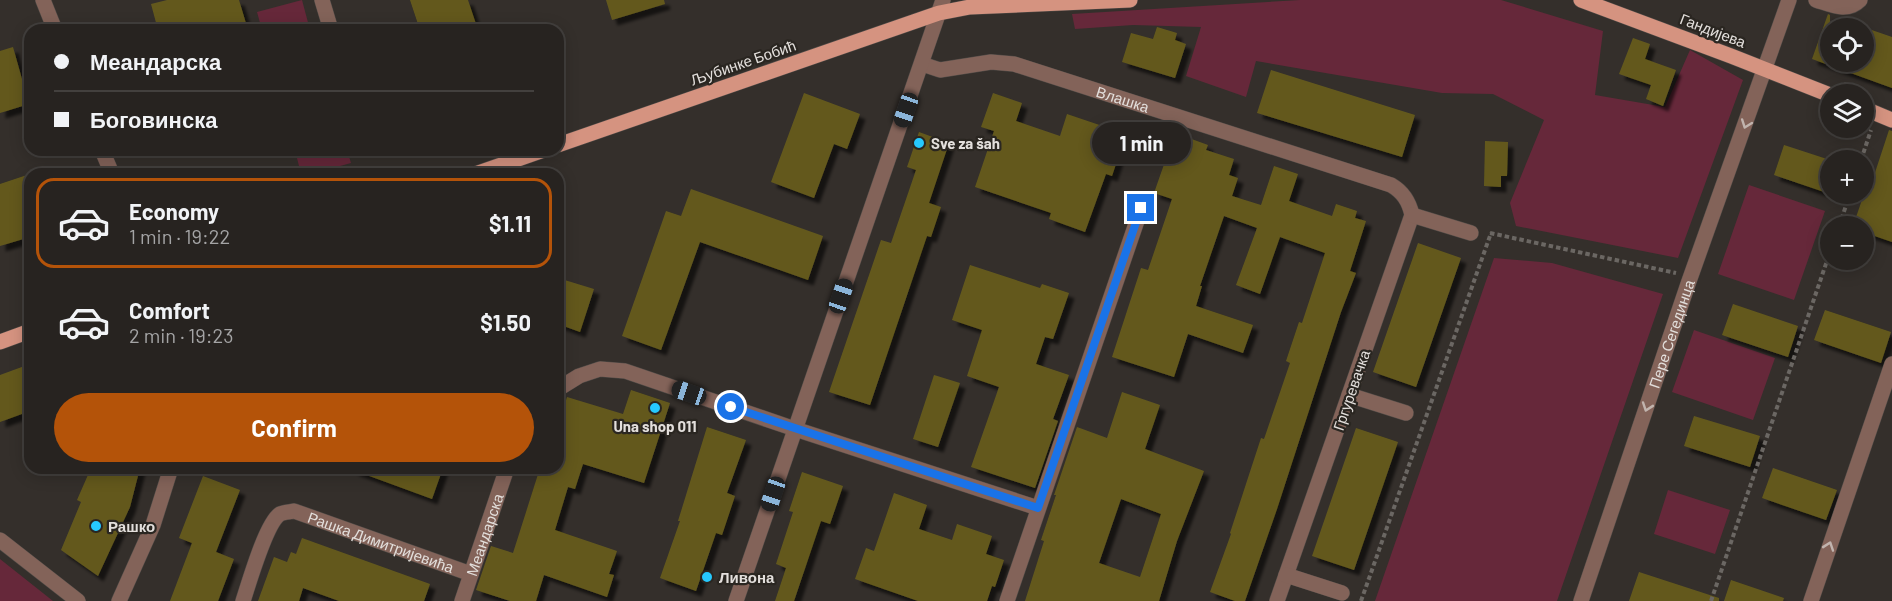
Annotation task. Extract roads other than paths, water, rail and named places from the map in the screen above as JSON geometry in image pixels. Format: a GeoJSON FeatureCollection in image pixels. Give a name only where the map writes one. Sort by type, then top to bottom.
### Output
{"type":"FeatureCollection","features":[{"type":"Feature","properties":{"kind":"main road"},"geometry":{"type":"LineString","coordinates":[[941,6],[970,7],[1018,2],[1130,0]]}},
{"type":"Feature","properties":{"kind":"main road","name":"Гандијева"},"geometry":{"type":"LineString","coordinates":[[1581,0],[1820,91]]}},
{"type":"Feature","properties":{"kind":"main road","name":"Љубинке Бобић"},"geometry":{"type":"LineString","coordinates":[[564,143],[941,6]]}},
{"type":"Feature","properties":{"kind":"main road"},"geometry":{"type":"LineString","coordinates":[[1874,113],[1892,120]]}},
{"type":"Feature","properties":{"kind":"main road"},"geometry":{"type":"LineString","coordinates":[[492,168],[527,156]]}},
{"type":"Feature","properties":{"kind":"main road"},"geometry":{"type":"LineString","coordinates":[[0,342],[24,333]]}},
{"type":"Feature","properties":{"kind":"street"},"geometry":{"type":"LineString","coordinates":[[43,0],[53,24]]}},
{"type":"Feature","properties":{"kind":"street"},"geometry":{"type":"LineString","coordinates":[[322,0],[329,24]]}},
{"type":"Feature","properties":{"kind":"street","name":"Пере Сегединца"},"geometry":{"type":"LineString","coordinates":[[1581,601],[1691,276],[1789,0]]}},
{"type":"Feature","properties":{"kind":"street"},"geometry":{"type":"LineString","coordinates":[[1816,0],[1846,8],[1856,5],[1860,0]]}},
{"type":"Feature","properties":{"kind":"street"},"geometry":{"type":"LineString","coordinates":[[736,601],[941,6]]}},
{"type":"Feature","properties":{"kind":"street","name":"Влашка"},"geometry":{"type":"LineString","coordinates":[[922,64],[940,70],[991,62],[1014,64],[1391,185],[1399,189],[1406,197],[1412,215]]}},
{"type":"Feature","properties":{"kind":"street"},"geometry":{"type":"LineString","coordinates":[[1007,601],[1141,208]]}},
{"type":"Feature","properties":{"kind":"street"},"geometry":{"type":"LineString","coordinates":[[1412,215],[1471,233]]}},
{"type":"Feature","properties":{"kind":"street","name":"Гргуревачка"},"geometry":{"type":"LineString","coordinates":[[1277,601],[1412,215]]}},
{"type":"Feature","properties":{"kind":"street"},"geometry":{"type":"LineString","coordinates":[[1811,601],[1892,364]]}},
{"type":"Feature","properties":{"kind":"street"},"geometry":{"type":"LineString","coordinates":[[564,385],[579,375],[600,369],[625,370],[795,429],[1038,508]]}},
{"type":"Feature","properties":{"kind":"street"},"geometry":{"type":"LineString","coordinates":[[1349,395],[1407,413]]}},
{"type":"Feature","properties":{"kind":"street"},"geometry":{"type":"LineString","coordinates":[[119,601],[153,525],[169,474]]}},
{"type":"Feature","properties":{"kind":"street","name":"Меандарска"},"geometry":{"type":"LineString","coordinates":[[462,601],[505,474]]}},
{"type":"Feature","properties":{"kind":"street","name":"Рашка Димитријевића"},"geometry":{"type":"LineString","coordinates":[[243,601],[272,522],[281,514],[294,511],[471,574]]}},
{"type":"Feature","properties":{"kind":"street"},"geometry":{"type":"LineString","coordinates":[[0,540],[78,601]]}},
{"type":"Feature","properties":{"kind":"street"},"geometry":{"type":"LineString","coordinates":[[1286,575],[1342,593]]}},
{"type":"Feature","properties":{"kind":"place","name":"Sve za šah"},"geometry":{"type":"Point","coordinates":[919,143]}},
{"type":"Feature","properties":{"kind":"place","name":"Una shop 011"},"geometry":{"type":"Point","coordinates":[655,408]}},
{"type":"Feature","properties":{"kind":"place","name":"Рашко"},"geometry":{"type":"Point","coordinates":[96,526]}},
{"type":"Feature","properties":{"kind":"place","name":"Ливона"},"geometry":{"type":"Point","coordinates":[707,577]}}]}
